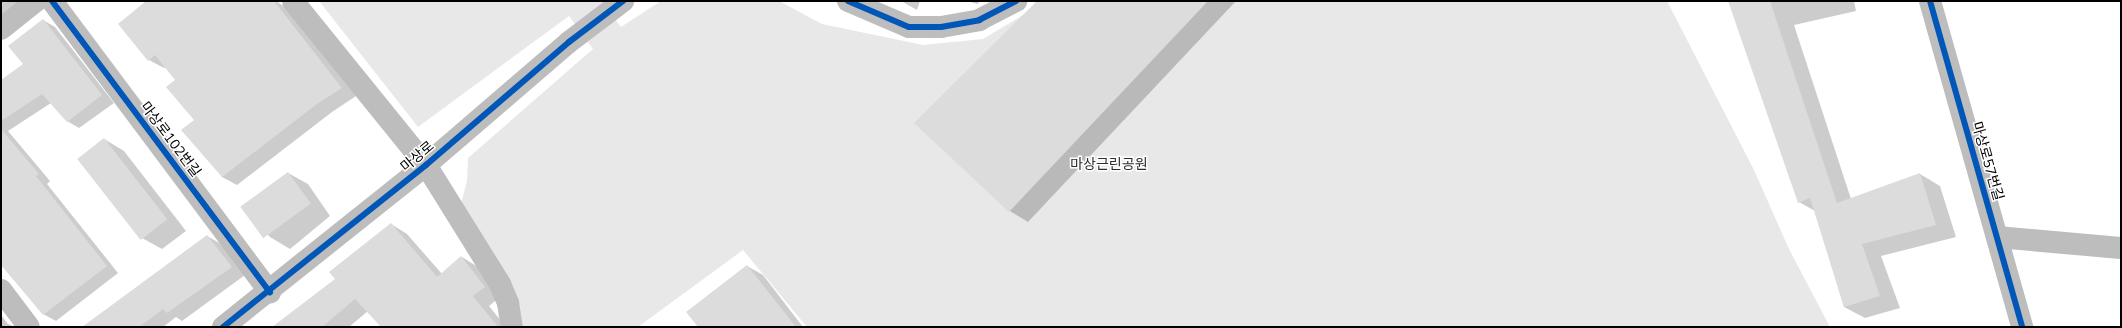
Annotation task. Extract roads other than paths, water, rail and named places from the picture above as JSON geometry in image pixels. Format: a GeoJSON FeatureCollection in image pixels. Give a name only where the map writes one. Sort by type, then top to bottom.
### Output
{"type":"FeatureCollection","features":[{"type":"Feature","properties":{"kind":"street"},"geometry":{"type":"LineString","coordinates":[[1,29],[36,1]]}},
{"type":"Feature","properties":{"kind":"street","name":"마상로102번길"},"geometry":{"type":"LineString","coordinates":[[52,1],[270,292]]}},
{"type":"Feature","properties":{"kind":"street","name":"마상로"},"geometry":{"type":"LineString","coordinates":[[293,1],[426,165],[500,284],[508,303],[512,327]]}},
{"type":"Feature","properties":{"kind":"street","name":"마상로"},"geometry":{"type":"LineString","coordinates":[[223,327],[270,292],[426,165],[569,42],[623,1]]}},
{"type":"Feature","properties":{"kind":"street"},"geometry":{"type":"LineString","coordinates":[[851,2],[909,26],[942,26],[979,20],[1016,1]]}},
{"type":"Feature","properties":{"kind":"street","name":"마상로57번길"},"geometry":{"type":"LineString","coordinates":[[1930,1],[2022,327]]}},
{"type":"Feature","properties":{"kind":"street"},"geometry":{"type":"LineString","coordinates":[[1997,237],[2121,248]]}},
{"type":"Feature","properties":{"kind":"street"},"geometry":{"type":"LineString","coordinates":[[1,290],[29,327]]}},
{"type":"Feature","properties":{"kind":"park label","name":"마상근린공원"},"geometry":{"type":"Point","coordinates":[1109,164]}}]}
